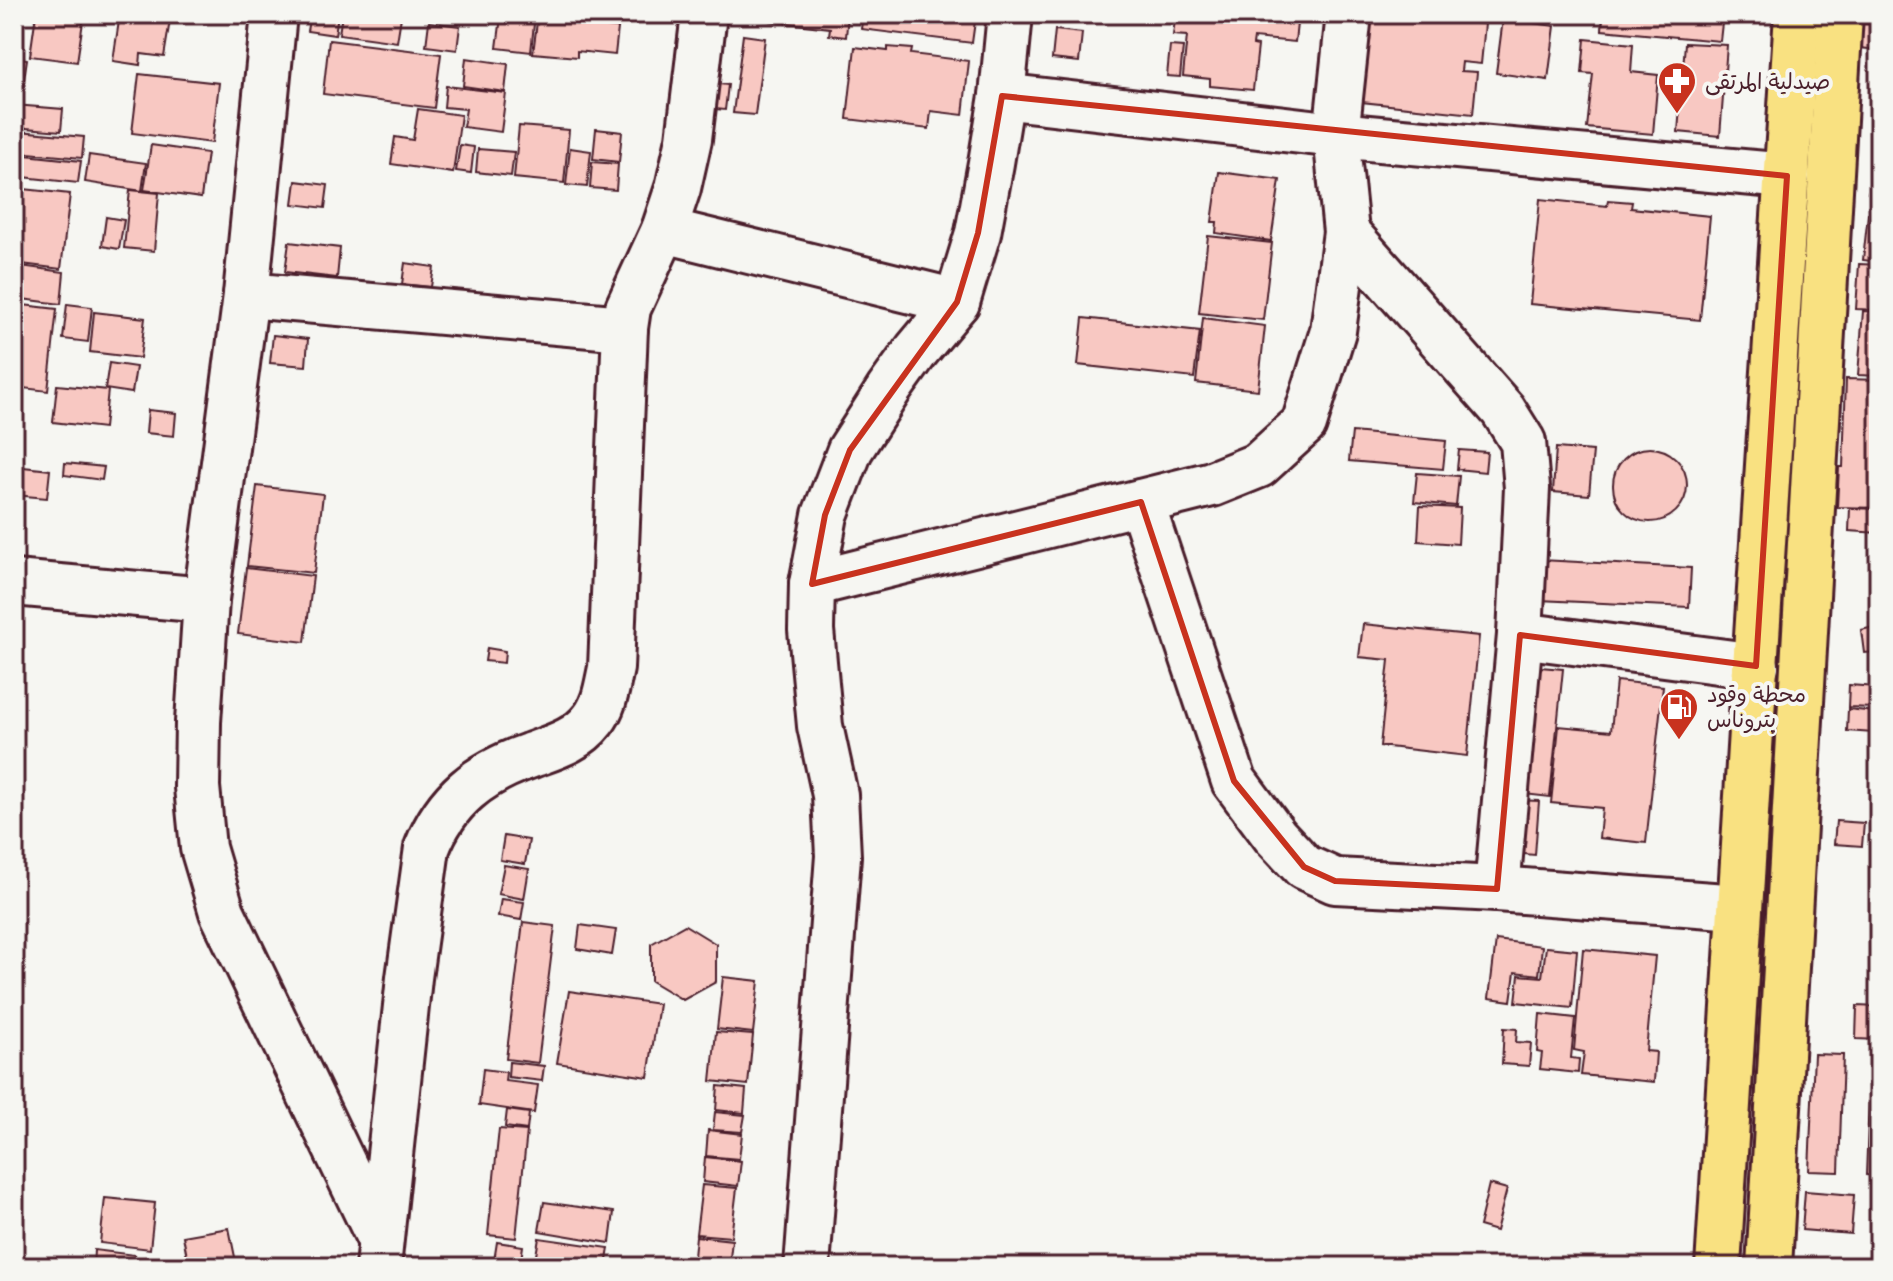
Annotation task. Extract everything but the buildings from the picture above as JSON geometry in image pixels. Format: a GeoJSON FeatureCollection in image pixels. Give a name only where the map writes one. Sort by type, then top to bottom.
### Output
{"type":"FeatureCollection","features":[{"type":"Feature","properties":{"kind":"main road"},"geometry":{"type":"LineString","coordinates":[[1718,1267],[1797,14]]}},
{"type":"Feature","properties":{"kind":"main road"},"geometry":{"type":"LineString","coordinates":[[1769,1267],[1840,14]]}},
{"type":"Feature","properties":{"kind":"main road"},"geometry":{"type":"LineString","coordinates":[[1750,763],[1797,766]]}},
{"type":"Feature","properties":{"kind":"street"},"geometry":{"type":"LineString","coordinates":[[274,14],[246,295],[206,600],[197,787],[203,848],[222,912],[378,1252]]}},
{"type":"Feature","properties":{"kind":"street"},"geometry":{"type":"LineString","coordinates":[[378,1252],[409,978],[427,848],[433,833],[466,789],[524,757],[582,733],[596,717],[605,697],[612,653],[625,328],[628,308],[664,230],[678,188],[689,139],[704,14]]}},
{"type":"Feature","properties":{"kind":"street"},"geometry":{"type":"LineString","coordinates":[[807,1267],[838,856],[835,795],[820,726],[812,643],[812,584],[825,515],[850,450],[917,350],[957,302],[978,233],[1002,96],[1010,14]]}},
{"type":"Feature","properties":{"kind":"street"},"geometry":{"type":"LineString","coordinates":[[812,584],[1212,484],[1259,465],[1304,424],[1333,331],[1346,232],[1336,135],[1349,14]]}},
{"type":"Feature","properties":{"kind":"street"},"geometry":{"type":"LineString","coordinates":[[1002,96],[1336,135],[1787,176]]}},
{"type":"Feature","properties":{"kind":"street"},"geometry":{"type":"LineString","coordinates":[[664,230],[957,302]]}},
{"type":"Feature","properties":{"kind":"street"},"geometry":{"type":"LineString","coordinates":[[1346,232],[1503,410],[1523,442],[1527,488],[1520,635],[1497,889]]}},
{"type":"Feature","properties":{"kind":"street"},"geometry":{"type":"LineString","coordinates":[[246,295],[625,328]]}},
{"type":"Feature","properties":{"kind":"street"},"geometry":{"type":"LineString","coordinates":[[1141,502],[1234,781],[1275,836],[1304,867],[1335,881],[1497,889],[1739,907]]}},
{"type":"Feature","properties":{"kind":"street"},"geometry":{"type":"LineString","coordinates":[[14,583],[206,600]]}},
{"type":"Feature","properties":{"kind":"street"},"geometry":{"type":"LineString","coordinates":[[1520,635],[1756,666]]}},
{"type":"Feature","properties":{"kind":"highlighted area"},"geometry":{"type":"Polygon","coordinates":[[[1002,96],[1787,176],[1756,666],[1520,635],[1497,889],[1335,881],[1304,867],[1234,781],[1141,502],[812,584],[825,515],[850,450],[957,302],[978,233],[1002,96]]]}},
{"type":"Feature","properties":{"kind":"place","name":"صيدلية المرتقى"},"geometry":{"type":"Point","coordinates":[1677,115]}},
{"type":"Feature","properties":{"kind":"place","name":"محطة وقود بتروناس"},"geometry":{"type":"Point","coordinates":[1679,741]}}]}
